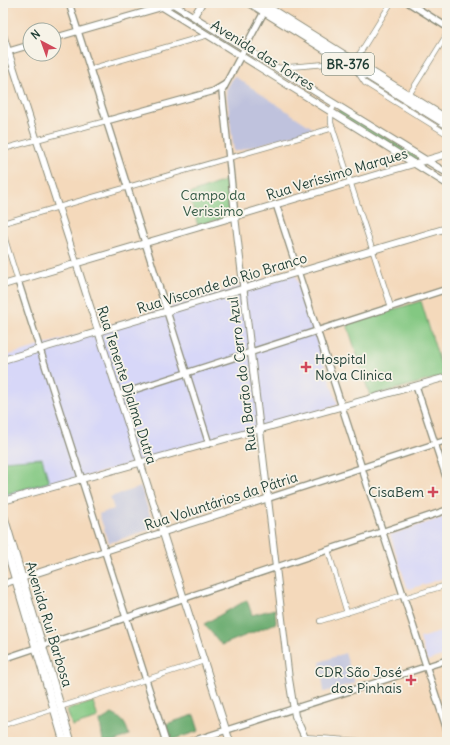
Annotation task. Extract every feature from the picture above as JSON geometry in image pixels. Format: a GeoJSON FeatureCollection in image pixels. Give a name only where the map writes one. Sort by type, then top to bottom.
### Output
{"type":"FeatureCollection","features":[{"type":"Feature","properties":{"kind":"main road","name":"Avenida das Torres"},"geometry":{"type":"LineString","coordinates":[[156,3],[447,184]]}},
{"type":"Feature","properties":{"kind":"main road"},"geometry":{"type":"LineString","coordinates":[[186,22],[202,3]]}},
{"type":"Feature","properties":{"kind":"main road","name":"BR-376"},"geometry":{"type":"LineString","coordinates":[[250,3],[265,6],[447,125]]}},
{"type":"Feature","properties":{"kind":"main road","name":"Avenida das Torres"},"geometry":{"type":"LineString","coordinates":[[162,7],[173,4],[447,173]]}},
{"type":"Feature","properties":{"kind":"main road","name":"Rua Tenente Djalma Dutra"},"geometry":{"type":"LineString","coordinates":[[3,35],[6,52],[36,140],[230,742]]}},
{"type":"Feature","properties":{"kind":"main road","name":"BR-376"},"geometry":{"type":"LineString","coordinates":[[355,65],[409,95],[447,119]]}},
{"type":"Feature","properties":{"kind":"main road","name":"Rua Veríssimo Marques"},"geometry":{"type":"LineString","coordinates":[[3,285],[447,154]]}},
{"type":"Feature","properties":{"kind":"main road","name":"Rua Barão do Cerro Azul"},"geometry":{"type":"LineString","coordinates":[[235,216],[294,709],[305,739]]}},
{"type":"Feature","properties":{"kind":"main road","name":"Rua Visconde do Rio Branco"},"geometry":{"type":"LineString","coordinates":[[3,360],[447,228]]}},
{"type":"Feature","properties":{"kind":"main road"},"geometry":{"type":"LineString","coordinates":[[3,501],[447,377]]}},
{"type":"Feature","properties":{"kind":"main road","name":"Rua Voluntários da Pátria"},"geometry":{"type":"LineString","coordinates":[[3,584],[269,498]]}},
{"type":"Feature","properties":{"kind":"main road","name":"Avenida Rui Barbosa"},"geometry":{"type":"LineString","coordinates":[[3,514],[19,579],[57,708],[64,742]]}},
{"type":"Feature","properties":{"kind":"main road","name":"Avenida Rui Barbosa"},"geometry":{"type":"LineString","coordinates":[[3,537],[19,579]]}},
{"type":"Feature","properties":{"kind":"main road","name":"Avenida Rui Barbosa"},"geometry":{"type":"LineString","coordinates":[[57,708],[71,742]]}},
{"type":"Feature","properties":{"kind":"street"},"geometry":{"type":"LineString","coordinates":[[69,3],[209,444]]}},
{"type":"Feature","properties":{"kind":"street"},"geometry":{"type":"LineString","coordinates":[[355,65],[391,3]]}},
{"type":"Feature","properties":{"kind":"street"},"geometry":{"type":"LineString","coordinates":[[409,3],[447,27]]}},
{"type":"Feature","properties":{"kind":"street","name":"Rua Barão do Cerro Azul"},"geometry":{"type":"LineString","coordinates":[[235,216],[222,98],[224,84],[265,6]]}},
{"type":"Feature","properties":{"kind":"street"},"geometry":{"type":"LineString","coordinates":[[62,36],[162,7]]}},
{"type":"Feature","properties":{"kind":"street"},"geometry":{"type":"LineString","coordinates":[[409,95],[447,34]]}},
{"type":"Feature","properties":{"kind":"street"},"geometry":{"type":"LineString","coordinates":[[90,69],[208,35]]}},
{"type":"Feature","properties":{"kind":"street"},"geometry":{"type":"LineString","coordinates":[[6,52],[22,47]]}},
{"type":"Feature","properties":{"kind":"street"},"geometry":{"type":"LineString","coordinates":[[277,68],[326,64],[355,65]]}},
{"type":"Feature","properties":{"kind":"street"},"geometry":{"type":"LineString","coordinates":[[355,65],[365,84],[447,134]]}},
{"type":"Feature","properties":{"kind":"street"},"geometry":{"type":"LineString","coordinates":[[3,149],[212,91],[224,84]]}},
{"type":"Feature","properties":{"kind":"street"},"geometry":{"type":"LineString","coordinates":[[212,91],[222,98]]}},
{"type":"Feature","properties":{"kind":"street"},"geometry":{"type":"LineString","coordinates":[[335,104],[331,112],[330,120],[332,128],[392,307]]}},
{"type":"Feature","properties":{"kind":"street"},"geometry":{"type":"LineString","coordinates":[[3,224],[332,128]]}},
{"type":"Feature","properties":{"kind":"street"},"geometry":{"type":"LineString","coordinates":[[276,204],[447,730]]}},
{"type":"Feature","properties":{"kind":"street"},"geometry":{"type":"LineString","coordinates":[[3,233],[166,742]]}},
{"type":"Feature","properties":{"kind":"street"},"geometry":{"type":"LineString","coordinates":[[118,395],[447,289]]}},
{"type":"Feature","properties":{"kind":"street"},"geometry":{"type":"LineString","coordinates":[[416,386],[447,480]]}},
{"type":"Feature","properties":{"kind":"street","name":"Rua Voluntários da Pátria"},"geometry":{"type":"LineString","coordinates":[[269,498],[447,440]]}},
{"type":"Feature","properties":{"kind":"street"},"geometry":{"type":"LineString","coordinates":[[3,659],[447,510]]}},
{"type":"Feature","properties":{"kind":"street"},"geometry":{"type":"LineString","coordinates":[[328,550],[347,613]]}},
{"type":"Feature","properties":{"kind":"street"},"geometry":{"type":"LineString","coordinates":[[320,621],[447,585]]}},
{"type":"Feature","properties":{"kind":"street"},"geometry":{"type":"LineString","coordinates":[[3,725],[204,661]]}},
{"type":"Feature","properties":{"kind":"street"},"geometry":{"type":"LineString","coordinates":[[189,742],[445,661]]}},
{"type":"Feature","properties":{"kind":"street"},"geometry":{"type":"LineString","coordinates":[[305,739],[374,742]]}},
{"type":"Feature","properties":{"kind":"shaded area"},"geometry":{"type":"Polygon","coordinates":[[[234,76],[314,129],[234,152],[226,90],[234,76]]]}},
{"type":"Feature","properties":{"kind":"shaded area"},"geometry":{"type":"Polygon","coordinates":[[[294,270],[338,405],[3,500],[3,357],[294,270]]]}},
{"type":"Feature","properties":{"kind":"shaded area"},"geometry":{"type":"Polygon","coordinates":[[[141,487],[154,528],[109,543],[99,514],[114,509],[110,497],[141,487]]]}},
{"type":"Feature","properties":{"kind":"shaded area"},"geometry":{"type":"Polygon","coordinates":[[[447,516],[447,577],[410,589],[407,587],[390,535],[447,516]]]}},
{"type":"Feature","properties":{"kind":"shaded area"},"geometry":{"type":"Polygon","coordinates":[[[447,630],[447,654],[427,661],[420,638],[447,630]]]}},
{"type":"Feature","properties":{"kind":"shaded area"},"geometry":{"type":"Polygon","coordinates":[[[345,653],[355,683],[324,692],[320,662],[345,653]]]}},
{"type":"Feature","properties":{"kind":"green space"},"geometry":{"type":"Polygon","coordinates":[[[340,109],[419,158],[414,162],[337,113],[340,109]]]}},
{"type":"Feature","properties":{"kind":"green space","name":"Campo da Verissimo"},"geometry":{"type":"Polygon","coordinates":[[[229,179],[233,215],[198,226],[189,194],[229,179]]]}},
{"type":"Feature","properties":{"kind":"green space"},"geometry":{"type":"Polygon","coordinates":[[[421,301],[444,376],[370,396],[347,324],[421,301]]]}},
{"type":"Feature","properties":{"kind":"green space"},"geometry":{"type":"Polygon","coordinates":[[[42,458],[49,482],[3,495],[3,461],[42,458]]]}},
{"type":"Feature","properties":{"kind":"green space"},"geometry":{"type":"Polygon","coordinates":[[[247,600],[252,615],[275,609],[276,623],[222,645],[204,624],[247,600]]]}},
{"type":"Feature","properties":{"kind":"green space"},"geometry":{"type":"Polygon","coordinates":[[[93,702],[98,718],[72,726],[67,710],[93,702]]]}},
{"type":"Feature","properties":{"kind":"green space"},"geometry":{"type":"Polygon","coordinates":[[[112,714],[124,722],[129,735],[115,741],[103,742],[100,721],[112,714]]]}},
{"type":"Feature","properties":{"kind":"green space"},"geometry":{"type":"Polygon","coordinates":[[[194,715],[199,731],[171,740],[166,724],[194,715]]]}},
{"type":"Feature","properties":{"kind":"place","name":"Hospital Nova Clinica"},"geometry":{"type":"Point","coordinates":[306,367]}},
{"type":"Feature","properties":{"kind":"place","name":"CisaBem"},"geometry":{"type":"Point","coordinates":[433,492]}},
{"type":"Feature","properties":{"kind":"place","name":"CDR São José dos Pinhais"},"geometry":{"type":"Point","coordinates":[411,680]}}]}
